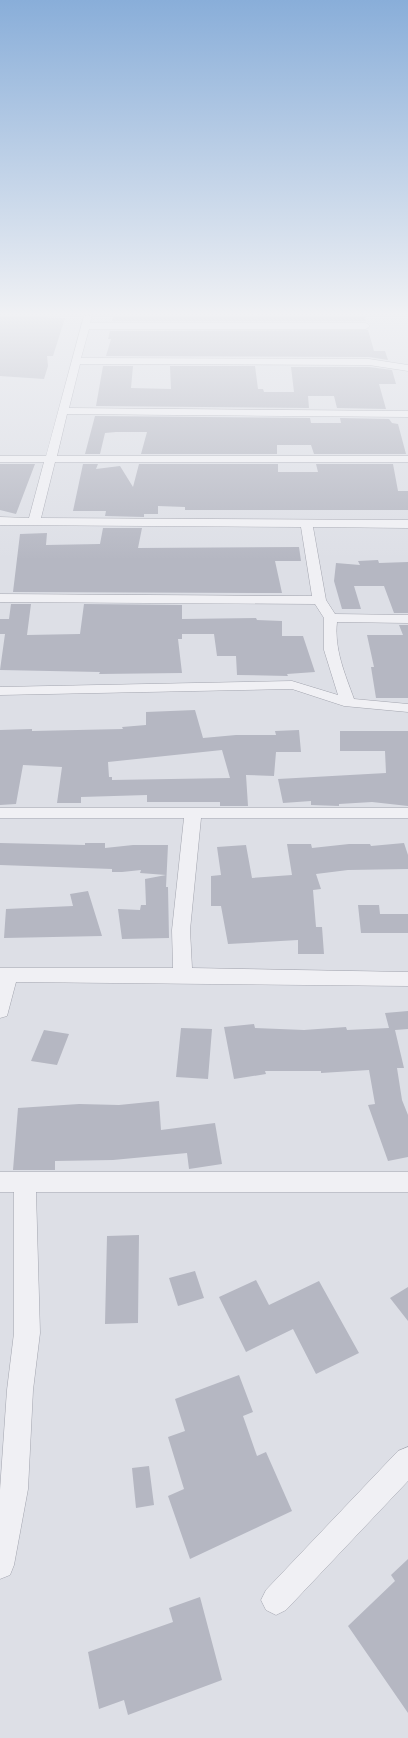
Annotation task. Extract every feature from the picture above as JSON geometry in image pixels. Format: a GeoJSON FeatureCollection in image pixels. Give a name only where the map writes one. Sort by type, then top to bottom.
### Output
{"type":"FeatureCollection","features":[{"type":"Feature","properties":{"kind":"street"},"geometry":{"type":"LineString","coordinates":[[34,522],[67,397]]}},
{"type":"Feature","properties":{"kind":"street"},"geometry":{"type":"LineString","coordinates":[[64,411],[408,414]]}},
{"type":"Feature","properties":{"kind":"street"},"geometry":{"type":"LineString","coordinates":[[0,459],[408,459]]}},
{"type":"Feature","properties":{"kind":"street"},"geometry":{"type":"LineString","coordinates":[[0,521],[408,524]]}},
{"type":"Feature","properties":{"kind":"street"},"geometry":{"type":"LineString","coordinates":[[307,524],[319,600],[331,618],[328,630],[332,655],[347,701]]}},
{"type":"Feature","properties":{"kind":"street"},"geometry":{"type":"LineString","coordinates":[[0,598],[319,600]]}},
{"type":"Feature","properties":{"kind":"street"},"geometry":{"type":"LineString","coordinates":[[331,618],[408,618]]}},
{"type":"Feature","properties":{"kind":"street"},"geometry":{"type":"LineString","coordinates":[[0,691],[292,685],[310,689],[326,697],[408,708]]}},
{"type":"Feature","properties":{"kind":"street"},"geometry":{"type":"LineString","coordinates":[[0,813],[193,815],[408,813]]}},
{"type":"Feature","properties":{"kind":"street"},"geometry":{"type":"LineString","coordinates":[[183,975],[181,930],[193,815]]}},
{"type":"Feature","properties":{"kind":"street"},"geometry":{"type":"LineString","coordinates":[[0,1010],[4,975],[183,975],[408,980]]}},
{"type":"Feature","properties":{"kind":"street"},"geometry":{"type":"LineString","coordinates":[[0,1565],[14,1489],[20,1390],[27,1333],[12,1183],[408,1182]]}},
{"type":"Feature","properties":{"kind":"street"},"geometry":{"type":"LineString","coordinates":[[276,1600],[408,1461]]}},
{"type":"Feature","properties":{"kind":"building"},"geometry":{"type":"Polygon","coordinates":[[[98,397],[308,397],[309,408],[96,406],[98,397]]]}},
{"type":"Feature","properties":{"kind":"building"},"geometry":{"type":"Polygon","coordinates":[[[334,397],[383,397],[386,409],[337,408],[334,397]]]}},
{"type":"Feature","properties":{"kind":"building"},"geometry":{"type":"Polygon","coordinates":[[[95,416],[310,418],[311,423],[341,423],[340,418],[389,419],[392,423],[398,424],[406,454],[314,454],[311,445],[277,445],[277,454],[141,454],[147,432],[116,432],[105,433],[100,454],[85,454],[95,416]]]}},
{"type":"Feature","properties":{"kind":"building"},"geometry":{"type":"Polygon","coordinates":[[[0,464],[35,464],[16,514],[0,510],[0,464]]]}},
{"type":"Feature","properties":{"kind":"building"},"geometry":{"type":"Polygon","coordinates":[[[83,464],[98,464],[96,469],[120,466],[133,487],[139,464],[278,464],[278,472],[318,472],[316,464],[393,464],[398,491],[408,491],[408,510],[185,510],[185,507],[158,506],[158,514],[144,514],[144,517],[105,516],[106,511],[73,511],[83,464]]]}},
{"type":"Feature","properties":{"kind":"building"},"geometry":{"type":"Polygon","coordinates":[[[103,528],[142,528],[138,548],[299,547],[301,561],[275,561],[282,593],[13,592],[20,534],[47,533],[46,545],[100,544],[103,528]]]}},
{"type":"Feature","properties":{"kind":"building"},"geometry":{"type":"Polygon","coordinates":[[[378,560],[379,563],[408,562],[408,613],[394,613],[384,586],[354,586],[361,609],[342,609],[334,581],[336,563],[360,565],[358,561],[378,560]]]}},
{"type":"Feature","properties":{"kind":"building"},"geometry":{"type":"Polygon","coordinates":[[[11,604],[31,604],[27,635],[80,634],[84,604],[182,605],[182,619],[256,618],[257,620],[282,621],[282,636],[303,636],[315,672],[287,674],[288,676],[237,675],[236,656],[217,656],[214,634],[182,634],[182,639],[178,639],[182,673],[99,674],[100,672],[0,670],[5,634],[0,634],[0,619],[9,619],[11,604]]]}},
{"type":"Feature","properties":{"kind":"building"},"geometry":{"type":"Polygon","coordinates":[[[399,625],[408,625],[408,698],[376,698],[371,667],[374,667],[367,635],[403,635],[399,625]]]}},
{"type":"Feature","properties":{"kind":"building"},"geometry":{"type":"Polygon","coordinates":[[[195,710],[203,738],[236,735],[276,735],[275,731],[299,730],[301,752],[276,752],[274,776],[246,775],[248,806],[220,806],[220,802],[147,802],[147,795],[81,797],[81,803],[57,803],[62,767],[23,765],[16,804],[0,805],[0,730],[123,729],[122,727],[146,725],[146,712],[195,710]],[[222,750],[108,762],[109,777],[112,777],[112,780],[230,778],[222,750]]]}},
{"type":"Feature","properties":{"kind":"building"},"geometry":{"type":"Polygon","coordinates":[[[340,731],[408,731],[408,806],[372,802],[339,804],[339,806],[311,805],[311,801],[283,803],[278,779],[386,773],[385,751],[340,751],[340,731]]]}},
{"type":"Feature","properties":{"kind":"building"},"geometry":{"type":"Polygon","coordinates":[[[0,843],[85,845],[85,843],[105,843],[105,848],[133,845],[168,845],[166,887],[168,887],[169,938],[122,939],[118,909],[140,910],[141,905],[146,905],[145,879],[166,875],[140,873],[141,870],[112,872],[112,869],[0,865],[0,843]]]}},
{"type":"Feature","properties":{"kind":"building"},"geometry":{"type":"Polygon","coordinates":[[[404,843],[408,855],[408,869],[348,870],[316,874],[321,889],[313,890],[316,927],[322,927],[324,954],[298,954],[298,940],[228,944],[221,906],[211,906],[211,876],[221,875],[217,847],[246,845],[252,878],[292,875],[287,844],[311,844],[312,848],[349,844],[370,844],[371,846],[404,843]]]}},
{"type":"Feature","properties":{"kind":"building"},"geometry":{"type":"Polygon","coordinates":[[[88,891],[102,936],[4,938],[6,909],[73,906],[70,894],[88,891]]]}},
{"type":"Feature","properties":{"kind":"building"},"geometry":{"type":"Polygon","coordinates":[[[358,905],[379,905],[380,914],[408,914],[408,933],[361,933],[358,905]]]}},
{"type":"Feature","properties":{"kind":"building"},"geometry":{"type":"Polygon","coordinates":[[[408,1011],[408,1029],[395,1030],[404,1068],[397,1068],[402,1100],[408,1115],[408,1157],[388,1161],[368,1105],[375,1104],[369,1070],[321,1073],[321,1071],[265,1071],[266,1074],[234,1079],[224,1027],[254,1024],[255,1028],[304,1030],[346,1027],[347,1030],[389,1028],[385,1013],[408,1011]]]}},
{"type":"Feature","properties":{"kind":"building"},"geometry":{"type":"Polygon","coordinates":[[[181,1028],[212,1029],[208,1079],[176,1077],[181,1028]]]}},
{"type":"Feature","properties":{"kind":"building"},"geometry":{"type":"Polygon","coordinates":[[[44,1030],[69,1034],[57,1065],[31,1061],[44,1030]]]}},
{"type":"Feature","properties":{"kind":"building"},"geometry":{"type":"Polygon","coordinates":[[[159,1101],[161,1130],[215,1123],[222,1164],[189,1169],[187,1153],[113,1160],[55,1161],[55,1170],[13,1170],[18,1108],[79,1104],[119,1105],[159,1101]]]}},
{"type":"Feature","properties":{"kind":"building"},"geometry":{"type":"Polygon","coordinates":[[[139,1235],[138,1323],[105,1324],[107,1236],[139,1235]]]}},
{"type":"Feature","properties":{"kind":"building"},"geometry":{"type":"Polygon","coordinates":[[[195,1271],[204,1298],[178,1306],[169,1278],[195,1271]]]}},
{"type":"Feature","properties":{"kind":"building"},"geometry":{"type":"Polygon","coordinates":[[[256,1280],[269,1305],[319,1281],[359,1353],[316,1374],[293,1329],[246,1352],[219,1297],[256,1280]]]}},
{"type":"Feature","properties":{"kind":"building"},"geometry":{"type":"Polygon","coordinates":[[[408,1287],[408,1321],[390,1298],[408,1287]]]}},
{"type":"Feature","properties":{"kind":"building"},"geometry":{"type":"Polygon","coordinates":[[[239,1375],[253,1412],[243,1416],[257,1456],[266,1452],[292,1511],[190,1559],[168,1496],[184,1489],[168,1437],[185,1431],[175,1399],[239,1375]]]}},
{"type":"Feature","properties":{"kind":"building"},"geometry":{"type":"Polygon","coordinates":[[[149,1466],[154,1505],[136,1508],[132,1468],[149,1466]]]}},
{"type":"Feature","properties":{"kind":"building"},"geometry":{"type":"Polygon","coordinates":[[[408,1559],[408,1713],[348,1626],[395,1581],[391,1575],[408,1559]]]}},
{"type":"Feature","properties":{"kind":"building"},"geometry":{"type":"Polygon","coordinates":[[[200,1597],[222,1680],[128,1715],[124,1700],[99,1709],[88,1652],[173,1622],[169,1608],[200,1597]]]}}]}
